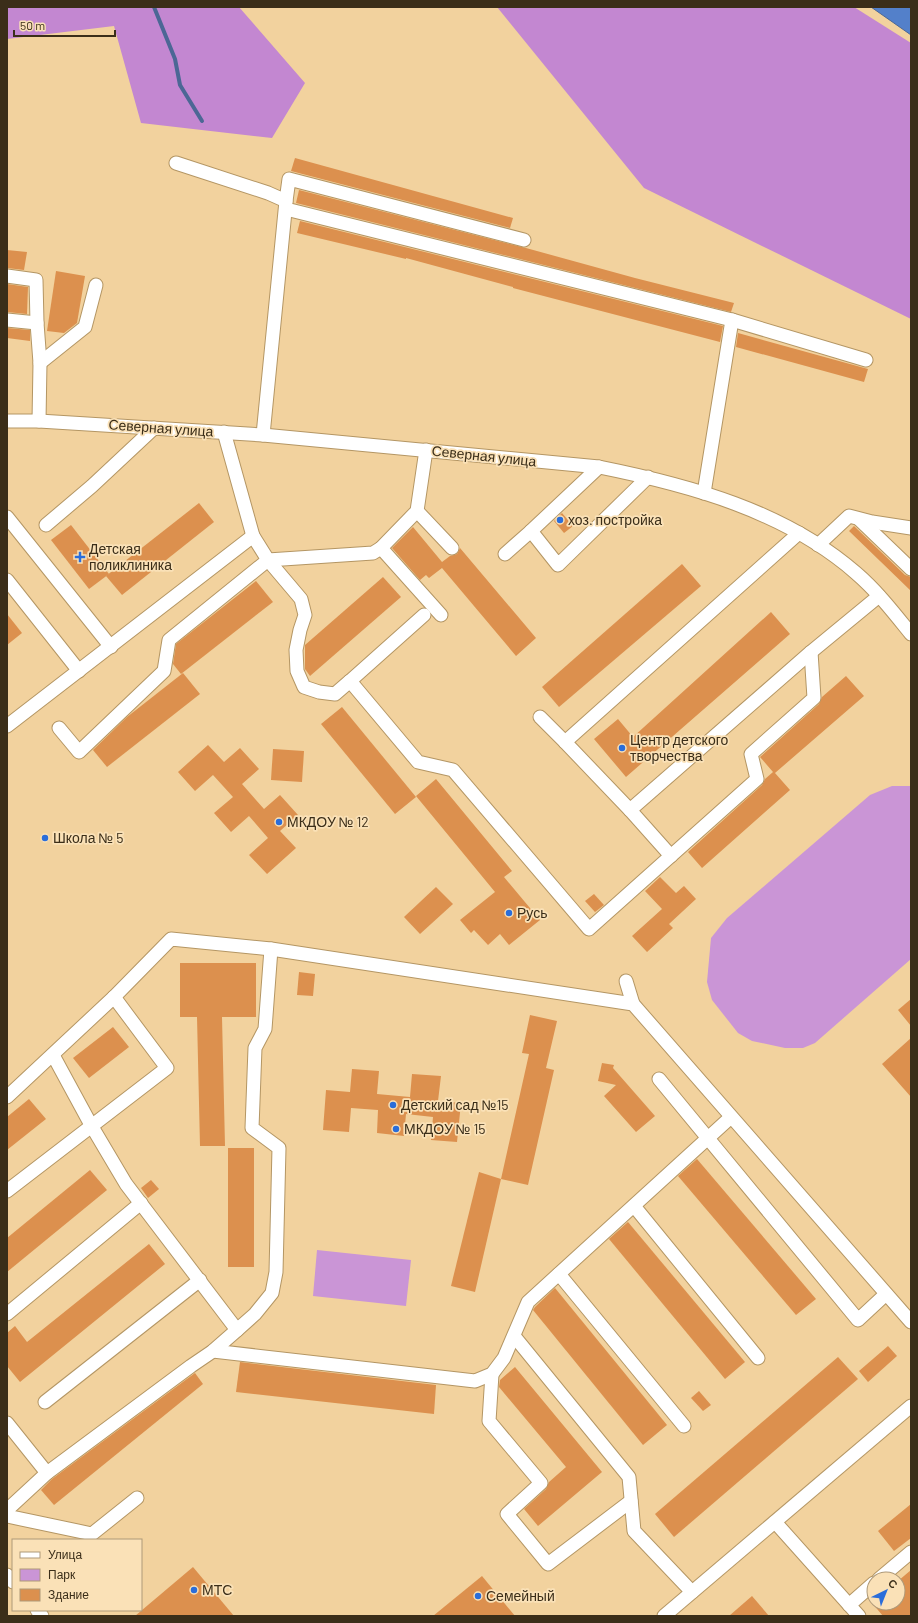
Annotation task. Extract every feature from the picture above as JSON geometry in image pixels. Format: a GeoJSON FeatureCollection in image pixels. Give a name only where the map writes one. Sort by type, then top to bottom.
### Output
{"type":"FeatureCollection","features":[{"type":"Feature","properties":{"kind":"street"},"geometry":{"type":"LineString","coordinates":[[176,163],[268,193],[286,205],[732,320],[866,360]]}},
{"type":"Feature","properties":{"kind":"street"},"geometry":{"type":"LineString","coordinates":[[263,435],[289,179],[524,240]]}},
{"type":"Feature","properties":{"kind":"street"},"geometry":{"type":"LineString","coordinates":[[7,276],[36,280],[40,363],[39,421]]}},
{"type":"Feature","properties":{"kind":"street"},"geometry":{"type":"LineString","coordinates":[[40,363],[85,327],[96,285]]}},
{"type":"Feature","properties":{"kind":"street"},"geometry":{"type":"LineString","coordinates":[[7,320],[37,323]]}},
{"type":"Feature","properties":{"kind":"street"},"geometry":{"type":"LineString","coordinates":[[704,493],[732,320]]}},
{"type":"Feature","properties":{"kind":"street","name":"Северная улица"},"geometry":{"type":"LineString","coordinates":[[7,421],[39,421],[263,435],[599,467],[648,477],[704,493],[752,510],[799,533],[830,552],[857,574],[879,596],[911,634]]}},
{"type":"Feature","properties":{"kind":"street"},"geometry":{"type":"LineString","coordinates":[[46,525],[92,486],[154,428]]}},
{"type":"Feature","properties":{"kind":"street"},"geometry":{"type":"LineString","coordinates":[[224,432],[253,536],[268,560],[302,599],[305,610],[304,622],[300,630],[296,650],[297,671],[304,687],[319,692],[335,694],[424,615]]}},
{"type":"Feature","properties":{"kind":"street"},"geometry":{"type":"LineString","coordinates":[[59,728],[79,752],[164,671],[169,640],[268,560],[373,553],[381,548],[417,511],[426,450]]}},
{"type":"Feature","properties":{"kind":"street"},"geometry":{"type":"LineString","coordinates":[[505,554],[599,467]]}},
{"type":"Feature","properties":{"kind":"street"},"geometry":{"type":"LineString","coordinates":[[531,531],[558,565],[648,477]]}},
{"type":"Feature","properties":{"kind":"street"},"geometry":{"type":"LineString","coordinates":[[417,511],[452,548]]}},
{"type":"Feature","properties":{"kind":"street"},"geometry":{"type":"LineString","coordinates":[[818,545],[849,516],[860,520],[911,528]]}},
{"type":"Feature","properties":{"kind":"street"},"geometry":{"type":"LineString","coordinates":[[7,517],[111,647]]}},
{"type":"Feature","properties":{"kind":"street"},"geometry":{"type":"LineString","coordinates":[[860,520],[911,569]]}},
{"type":"Feature","properties":{"kind":"street"},"geometry":{"type":"LineString","coordinates":[[565,742],[799,533]]}},
{"type":"Feature","properties":{"kind":"street"},"geometry":{"type":"LineString","coordinates":[[7,726],[253,536]]}},
{"type":"Feature","properties":{"kind":"street"},"geometry":{"type":"LineString","coordinates":[[381,548],[441,615]]}},
{"type":"Feature","properties":{"kind":"street"},"geometry":{"type":"LineString","coordinates":[[7,580],[79,671]]}},
{"type":"Feature","properties":{"kind":"street"},"geometry":{"type":"LineString","coordinates":[[630,810],[810,652],[879,596]]}},
{"type":"Feature","properties":{"kind":"street"},"geometry":{"type":"LineString","coordinates":[[350,681],[418,762],[453,770],[589,929],[757,779],[752,754],[814,698],[810,652]]}},
{"type":"Feature","properties":{"kind":"street"},"geometry":{"type":"LineString","coordinates":[[540,717],[630,810],[671,856]]}},
{"type":"Feature","properties":{"kind":"street"},"geometry":{"type":"LineString","coordinates":[[7,1097],[114,997],[171,939],[271,949],[633,1004]]}},
{"type":"Feature","properties":{"kind":"street"},"geometry":{"type":"LineString","coordinates":[[7,1510],[46,1473],[191,1366],[213,1352],[255,1314],[272,1293],[276,1272],[279,1148],[252,1128],[255,1048],[265,1029],[271,949]]}},
{"type":"Feature","properties":{"kind":"street"},"geometry":{"type":"LineString","coordinates":[[626,981],[633,1004],[911,1322]]}},
{"type":"Feature","properties":{"kind":"street"},"geometry":{"type":"LineString","coordinates":[[7,1191],[167,1068],[114,997]]}},
{"type":"Feature","properties":{"kind":"street"},"geometry":{"type":"LineString","coordinates":[[53,1055],[91,1125],[126,1184],[237,1330]]}},
{"type":"Feature","properties":{"kind":"street"},"geometry":{"type":"LineString","coordinates":[[658,1079],[858,1320],[886,1294]]}},
{"type":"Feature","properties":{"kind":"street"},"geometry":{"type":"LineString","coordinates":[[213,1352],[475,1381],[492,1374],[504,1358],[528,1302],[732,1117]]}},
{"type":"Feature","properties":{"kind":"street"},"geometry":{"type":"LineString","coordinates":[[7,1314],[141,1204]]}},
{"type":"Feature","properties":{"kind":"street"},"geometry":{"type":"LineString","coordinates":[[634,1206],[758,1358]]}},
{"type":"Feature","properties":{"kind":"street"},"geometry":{"type":"LineString","coordinates":[[559,1274],[684,1426]]}},
{"type":"Feature","properties":{"kind":"street"},"geometry":{"type":"LineString","coordinates":[[45,1402],[200,1280]]}},
{"type":"Feature","properties":{"kind":"street"},"geometry":{"type":"LineString","coordinates":[[514,1336],[629,1477],[634,1531],[692,1592]]}},
{"type":"Feature","properties":{"kind":"street"},"geometry":{"type":"LineString","coordinates":[[492,1374],[489,1421],[541,1483],[507,1514],[548,1564],[631,1501]]}},
{"type":"Feature","properties":{"kind":"street"},"geometry":{"type":"LineString","coordinates":[[664,1616],[911,1406]]}},
{"type":"Feature","properties":{"kind":"street"},"geometry":{"type":"LineString","coordinates":[[7,1423],[46,1473]]}},
{"type":"Feature","properties":{"kind":"street"},"geometry":{"type":"LineString","coordinates":[[7,1516],[92,1534],[137,1498]]}},
{"type":"Feature","properties":{"kind":"street"},"geometry":{"type":"LineString","coordinates":[[775,1522],[859,1616]]}},
{"type":"Feature","properties":{"kind":"street"},"geometry":{"type":"LineString","coordinates":[[888,1571],[911,1552]]}},
{"type":"Feature","properties":{"kind":"street"},"geometry":{"type":"LineString","coordinates":[[849,1605],[866,1590]]}},
{"type":"Feature","properties":{"kind":"green space"},"geometry":{"type":"Polygon","coordinates":[[[892,786],[911,786],[911,959],[815,1043],[803,1048],[785,1048],[752,1041],[738,1033],[712,1000],[707,982],[711,938],[727,918],[870,795],[892,786]]]}},
{"type":"Feature","properties":{"kind":"green space"},"geometry":{"type":"Polygon","coordinates":[[[317,1250],[411,1260],[406,1306],[313,1296],[317,1250]]]}},
{"type":"Feature","properties":{"kind":"shaded area"},"geometry":{"type":"Polygon","coordinates":[[[7,7],[239,7],[305,83],[272,138],[141,123],[114,26],[7,39],[7,7]]]}},
{"type":"Feature","properties":{"kind":"shaded area"},"geometry":{"type":"Polygon","coordinates":[[[497,7],[854,7],[911,43],[911,319],[644,188],[497,7]]]}},
{"type":"Feature","properties":{"kind":"water"},"geometry":{"type":"Polygon","coordinates":[[[871,7],[911,7],[911,35],[871,7]]]}},
{"type":"Feature","properties":{"kind":"building"},"geometry":{"type":"Polygon","coordinates":[[[295,158],[513,218],[510,228],[291,171],[295,158]]]}},
{"type":"Feature","properties":{"kind":"building"},"geometry":{"type":"Polygon","coordinates":[[[299,190],[734,303],[731,312],[296,203],[299,190]]]}},
{"type":"Feature","properties":{"kind":"building"},"geometry":{"type":"Polygon","coordinates":[[[300,221],[723,326],[720,342],[513,288],[406,258],[297,233],[300,221]]]}},
{"type":"Feature","properties":{"kind":"building"},"geometry":{"type":"Polygon","coordinates":[[[7,250],[27,252],[24,270],[7,268],[7,250]]]}},
{"type":"Feature","properties":{"kind":"building"},"geometry":{"type":"Polygon","coordinates":[[[56,271],[85,276],[77,323],[64,333],[47,331],[56,271]]]}},
{"type":"Feature","properties":{"kind":"building"},"geometry":{"type":"Polygon","coordinates":[[[7,284],[28,287],[27,314],[7,312],[7,284]]]}},
{"type":"Feature","properties":{"kind":"building"},"geometry":{"type":"Polygon","coordinates":[[[7,328],[30,330],[30,341],[7,338],[7,328]]]}},
{"type":"Feature","properties":{"kind":"building"},"geometry":{"type":"Polygon","coordinates":[[[738,333],[868,369],[864,382],[736,347],[738,333]]]}},
{"type":"Feature","properties":{"kind":"building"},"geometry":{"type":"Polygon","coordinates":[[[199,503],[214,522],[122,595],[106,576],[199,503]]]}},
{"type":"Feature","properties":{"kind":"building","name":"хоз. постройка"},"geometry":{"type":"Polygon","coordinates":[[[562,513],[573,526],[564,533],[554,521],[562,513]]]}},
{"type":"Feature","properties":{"kind":"building","name":"Детская поликлиника"},"geometry":{"type":"Polygon","coordinates":[[[71,525],[109,574],[89,589],[51,540],[71,525]]]}},
{"type":"Feature","properties":{"kind":"building"},"geometry":{"type":"Polygon","coordinates":[[[854,526],[905,575],[911,577],[911,591],[849,531],[854,526]]]}},
{"type":"Feature","properties":{"kind":"building"},"geometry":{"type":"Polygon","coordinates":[[[413,527],[442,562],[450,556],[457,554],[460,548],[536,638],[516,656],[442,568],[429,578],[426,575],[420,580],[392,548],[413,527]]]}},
{"type":"Feature","properties":{"kind":"building"},"geometry":{"type":"Polygon","coordinates":[[[682,564],[701,586],[559,707],[542,687],[682,564]]]}},
{"type":"Feature","properties":{"kind":"building"},"geometry":{"type":"Polygon","coordinates":[[[383,577],[401,597],[310,676],[305,669],[305,645],[383,577]]]}},
{"type":"Feature","properties":{"kind":"building"},"geometry":{"type":"Polygon","coordinates":[[[256,581],[273,602],[181,674],[173,664],[176,644],[256,581]]]}},
{"type":"Feature","properties":{"kind":"building"},"geometry":{"type":"Polygon","coordinates":[[[771,612],[790,634],[626,777],[594,739],[618,719],[633,737],[771,612]]]}},
{"type":"Feature","properties":{"kind":"building"},"geometry":{"type":"Polygon","coordinates":[[[7,614],[22,633],[7,645],[7,614]]]}},
{"type":"Feature","properties":{"kind":"building"},"geometry":{"type":"Polygon","coordinates":[[[183,673],[200,694],[107,767],[93,750],[127,717],[183,673]]]}},
{"type":"Feature","properties":{"kind":"building"},"geometry":{"type":"Polygon","coordinates":[[[846,676],[864,696],[775,773],[790,790],[702,868],[688,852],[762,785],[765,779],[773,772],[760,757],[819,704],[822,697],[846,676]]]}},
{"type":"Feature","properties":{"kind":"building"},"geometry":{"type":"Polygon","coordinates":[[[342,707],[416,797],[395,814],[321,724],[342,707]]]}},
{"type":"Feature","properties":{"kind":"building"},"geometry":{"type":"Polygon","coordinates":[[[208,745],[224,762],[240,748],[259,769],[242,784],[264,809],[280,795],[298,815],[280,831],[296,848],[267,874],[249,855],[268,838],[249,816],[231,832],[214,813],[233,797],[213,775],[195,791],[178,772],[208,745]]]}},
{"type":"Feature","properties":{"kind":"building"},"geometry":{"type":"Polygon","coordinates":[[[273,749],[304,751],[302,782],[271,780],[273,749]]]}},
{"type":"Feature","properties":{"kind":"building"},"geometry":{"type":"Polygon","coordinates":[[[436,779],[512,871],[504,877],[540,920],[509,945],[500,934],[488,945],[474,930],[471,933],[460,920],[495,892],[416,796],[436,779]]]}},
{"type":"Feature","properties":{"kind":"building"},"geometry":{"type":"Polygon","coordinates":[[[660,877],[676,893],[684,886],[696,899],[669,924],[673,928],[647,952],[632,936],[662,909],[645,891],[660,877]]]}},
{"type":"Feature","properties":{"kind":"building"},"geometry":{"type":"Polygon","coordinates":[[[436,887],[453,904],[420,934],[404,917],[436,887]]]}},
{"type":"Feature","properties":{"kind":"building"},"geometry":{"type":"Polygon","coordinates":[[[594,894],[604,905],[595,912],[585,901],[594,894]]]}},
{"type":"Feature","properties":{"kind":"building"},"geometry":{"type":"Polygon","coordinates":[[[180,963],[256,963],[256,1017],[222,1017],[225,1146],[200,1146],[197,1017],[180,1017],[180,963]]]}},
{"type":"Feature","properties":{"kind":"building"},"geometry":{"type":"Polygon","coordinates":[[[299,972],[315,974],[313,996],[297,995],[299,972]]]}},
{"type":"Feature","properties":{"kind":"building"},"geometry":{"type":"Polygon","coordinates":[[[911,999],[911,1026],[898,1010],[911,999]]]}},
{"type":"Feature","properties":{"kind":"building"},"geometry":{"type":"Polygon","coordinates":[[[530,1015],[557,1021],[546,1068],[554,1070],[528,1185],[501,1179],[529,1054],[522,1053],[530,1015]]]}},
{"type":"Feature","properties":{"kind":"building"},"geometry":{"type":"Polygon","coordinates":[[[113,1027],[129,1047],[89,1078],[73,1058],[113,1027]]]}},
{"type":"Feature","properties":{"kind":"building"},"geometry":{"type":"Polygon","coordinates":[[[911,1038],[911,1097],[882,1064],[911,1038]]]}},
{"type":"Feature","properties":{"kind":"building"},"geometry":{"type":"Polygon","coordinates":[[[602,1063],[614,1065],[613,1068],[655,1116],[636,1132],[604,1096],[616,1085],[598,1081],[602,1063]]]}},
{"type":"Feature","properties":{"kind":"building","name":"Детский сад №15"},"geometry":{"type":"Polygon","coordinates":[[[352,1069],[379,1071],[377,1094],[410,1097],[412,1074],[441,1076],[438,1101],[461,1103],[457,1142],[431,1140],[433,1117],[406,1114],[404,1136],[377,1133],[378,1110],[351,1108],[349,1132],[323,1130],[326,1090],[350,1092],[352,1069]]]}},
{"type":"Feature","properties":{"kind":"building"},"geometry":{"type":"Polygon","coordinates":[[[29,1099],[46,1119],[7,1150],[7,1117],[29,1099]]]}},
{"type":"Feature","properties":{"kind":"building"},"geometry":{"type":"Polygon","coordinates":[[[228,1148],[254,1148],[254,1267],[228,1267],[228,1148]]]}},
{"type":"Feature","properties":{"kind":"building"},"geometry":{"type":"Polygon","coordinates":[[[697,1159],[816,1299],[796,1315],[678,1176],[697,1159]]]}},
{"type":"Feature","properties":{"kind":"building"},"geometry":{"type":"Polygon","coordinates":[[[90,1170],[107,1190],[7,1272],[7,1238],[90,1170]]]}},
{"type":"Feature","properties":{"kind":"building"},"geometry":{"type":"Polygon","coordinates":[[[479,1172],[501,1179],[475,1292],[451,1286],[479,1172]]]}},
{"type":"Feature","properties":{"kind":"building"},"geometry":{"type":"Polygon","coordinates":[[[151,1180],[159,1189],[148,1198],[141,1188],[151,1180]]]}},
{"type":"Feature","properties":{"kind":"building"},"geometry":{"type":"Polygon","coordinates":[[[628,1222],[745,1362],[725,1379],[609,1239],[628,1222]]]}},
{"type":"Feature","properties":{"kind":"building"},"geometry":{"type":"Polygon","coordinates":[[[149,1244],[165,1264],[20,1382],[7,1366],[7,1333],[15,1326],[27,1342],[149,1244]]]}},
{"type":"Feature","properties":{"kind":"building"},"geometry":{"type":"Polygon","coordinates":[[[555,1288],[667,1425],[643,1445],[533,1310],[555,1288]]]}},
{"type":"Feature","properties":{"kind":"building"},"geometry":{"type":"Polygon","coordinates":[[[888,1346],[897,1356],[868,1382],[859,1371],[888,1346]]]}},
{"type":"Feature","properties":{"kind":"building"},"geometry":{"type":"Polygon","coordinates":[[[838,1357],[858,1379],[674,1537],[655,1514],[838,1357]]]}},
{"type":"Feature","properties":{"kind":"building"},"geometry":{"type":"Polygon","coordinates":[[[240,1362],[436,1385],[434,1414],[236,1392],[240,1362]]]}},
{"type":"Feature","properties":{"kind":"building"},"geometry":{"type":"Polygon","coordinates":[[[515,1367],[602,1472],[538,1526],[524,1509],[546,1489],[549,1482],[566,1467],[499,1387],[500,1380],[515,1367]]]}},
{"type":"Feature","properties":{"kind":"building"},"geometry":{"type":"Polygon","coordinates":[[[195,1373],[203,1384],[54,1505],[41,1490],[52,1479],[195,1373]]]}},
{"type":"Feature","properties":{"kind":"building"},"geometry":{"type":"Polygon","coordinates":[[[699,1391],[711,1405],[703,1411],[691,1398],[699,1391]]]}},
{"type":"Feature","properties":{"kind":"building"},"geometry":{"type":"Polygon","coordinates":[[[911,1504],[911,1538],[894,1551],[878,1531],[911,1504]]]}},
{"type":"Feature","properties":{"kind":"building"},"geometry":{"type":"Polygon","coordinates":[[[193,1567],[234,1616],[135,1616],[193,1567]]]}},
{"type":"Feature","properties":{"kind":"building"},"geometry":{"type":"Polygon","coordinates":[[[911,1570],[911,1616],[883,1616],[879,1611],[906,1611],[906,1574],[911,1570]]]}},
{"type":"Feature","properties":{"kind":"building","name":"Семейный"},"geometry":{"type":"Polygon","coordinates":[[[482,1576],[515,1616],[433,1616],[482,1576]]]}},
{"type":"Feature","properties":{"kind":"building"},"geometry":{"type":"Polygon","coordinates":[[[752,1596],[769,1616],[729,1616],[752,1596]]]}},
{"type":"Feature","properties":{"kind":"waterway"},"geometry":{"type":"LineString","coordinates":[[154,7],[175,59],[180,85],[202,121]]}},
{"type":"Feature","properties":{"kind":"place","name":"хоз. постройка"},"geometry":{"type":"Point","coordinates":[560,520]}},
{"type":"Feature","properties":{"kind":"place","name":"Детская поликлиника"},"geometry":{"type":"Point","coordinates":[80,557]}},
{"type":"Feature","properties":{"kind":"place","name":"Центр детского творчества"},"geometry":{"type":"Point","coordinates":[622,748]}},
{"type":"Feature","properties":{"kind":"place","name":"МКДОУ № 12"},"geometry":{"type":"Point","coordinates":[279,822]}},
{"type":"Feature","properties":{"kind":"place","name":"Школа № 5"},"geometry":{"type":"Point","coordinates":[45,838]}},
{"type":"Feature","properties":{"kind":"place","name":"Русь"},"geometry":{"type":"Point","coordinates":[509,913]}},
{"type":"Feature","properties":{"kind":"place","name":"Детский сад №15"},"geometry":{"type":"Point","coordinates":[393,1105]}},
{"type":"Feature","properties":{"kind":"place","name":"МКДОУ № 15"},"geometry":{"type":"Point","coordinates":[396,1129]}},
{"type":"Feature","properties":{"kind":"place","name":"МТС"},"geometry":{"type":"Point","coordinates":[194,1590]}},
{"type":"Feature","properties":{"kind":"place","name":"Семейный"},"geometry":{"type":"Point","coordinates":[478,1596]}}]}
